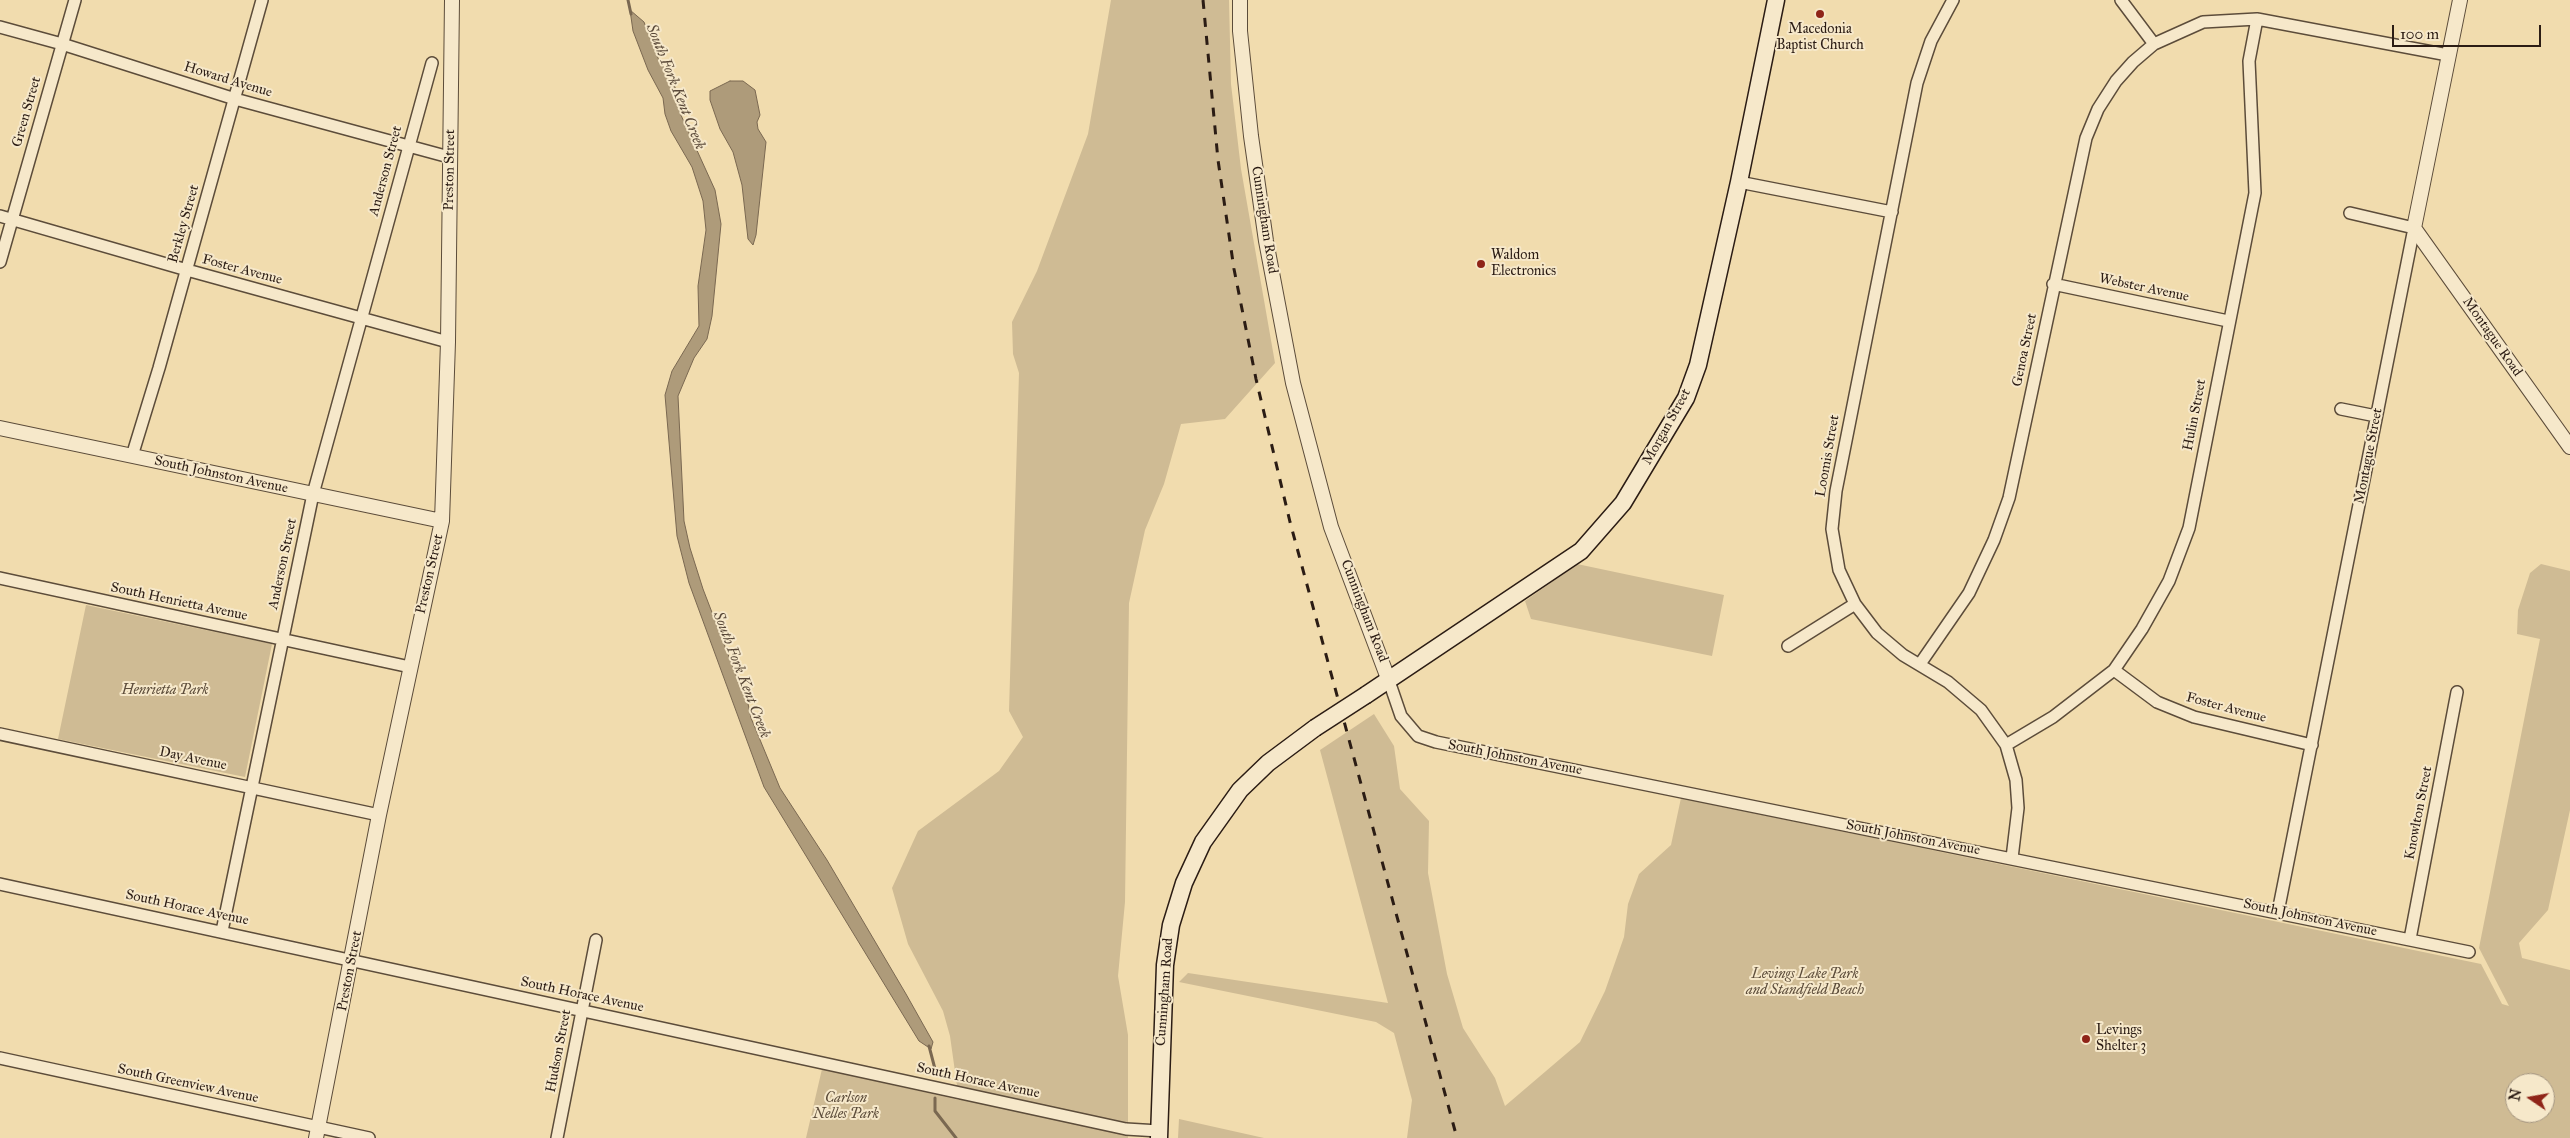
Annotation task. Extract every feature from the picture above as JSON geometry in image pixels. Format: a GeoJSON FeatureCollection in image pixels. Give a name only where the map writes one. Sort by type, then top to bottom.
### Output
{"type":"FeatureCollection","features":[{"type":"Feature","properties":{"kind":"main road","name":"Morgan Street"},"geometry":{"type":"LineString","coordinates":[[1390,681],[1571,560],[1624,503],[1686,398],[1695,374],[1740,182],[1776,0]]}},
{"type":"Feature","properties":{"kind":"main road","name":"Cunningham Road"},"geometry":{"type":"LineString","coordinates":[[1159,1134],[1165,965],[1171,925],[1184,883],[1203,842],[1240,790],[1268,763],[1315,728],[1390,681]]}},
{"type":"Feature","properties":{"kind":"street","name":"Green Street"},"geometry":{"type":"LineString","coordinates":[[0,262],[6,217],[75,0]]}},
{"type":"Feature","properties":{"kind":"street","name":"Berkley Street"},"geometry":{"type":"LineString","coordinates":[[132,456],[187,270],[262,0]]}},
{"type":"Feature","properties":{"kind":"street","name":"Preston Street"},"geometry":{"type":"LineString","coordinates":[[317,1133],[379,814],[442,521],[448,342],[452,0]]}},
{"type":"Feature","properties":{"kind":"street","name":"Cunningham Road"},"geometry":{"type":"LineString","coordinates":[[1240,0],[1240,31],[1251,136],[1266,241],[1293,383],[1331,527],[1390,681]]}},
{"type":"Feature","properties":{"kind":"street","name":"Loomis Street"},"geometry":{"type":"LineString","coordinates":[[1953,0],[1931,41],[1917,83],[1836,491],[1832,529],[1839,570],[1855,604],[1877,633],[1903,655],[1920,664],[1981,710],[2006,745],[2016,780],[2018,808],[2012,858]]}},
{"type":"Feature","properties":{"kind":"street"},"geometry":{"type":"LineString","coordinates":[[2121,0],[2154,44]]}},
{"type":"Feature","properties":{"kind":"street","name":"Montague Street"},"geometry":{"type":"LineString","coordinates":[[2278,912],[2460,0]]}},
{"type":"Feature","properties":{"kind":"street","name":"Genoa Street"},"geometry":{"type":"LineString","coordinates":[[1920,664],[1969,593],[1994,540],[2009,498],[2053,284],[2086,138],[2098,109],[2122,74],[2154,44],[2203,22],[2257,18],[2448,55]]}},
{"type":"Feature","properties":{"kind":"street","name":"Hulin Street"},"geometry":{"type":"LineString","coordinates":[[2006,745],[2053,717],[2114,670],[2142,629],[2169,581],[2189,528],[2228,321],[2255,193],[2250,61],[2257,18]]}},
{"type":"Feature","properties":{"kind":"street","name":"Howard Avenue"},"geometry":{"type":"LineString","coordinates":[[0,27],[62,44],[235,99],[450,156]]}},
{"type":"Feature","properties":{"kind":"street","name":"Anderson Street"},"geometry":{"type":"LineString","coordinates":[[222,931],[313,494],[432,63]]}},
{"type":"Feature","properties":{"kind":"street"},"geometry":{"type":"LineString","coordinates":[[1740,182],[1892,212]]}},
{"type":"Feature","properties":{"kind":"street"},"geometry":{"type":"LineString","coordinates":[[2350,213],[2414,228]]}},
{"type":"Feature","properties":{"kind":"street","name":"Foster Avenue"},"geometry":{"type":"LineString","coordinates":[[6,217],[187,270],[448,342]]}},
{"type":"Feature","properties":{"kind":"street","name":"Montague Road"},"geometry":{"type":"LineString","coordinates":[[2414,228],[2569,443]]}},
{"type":"Feature","properties":{"kind":"street","name":"Webster Avenue"},"geometry":{"type":"LineString","coordinates":[[2053,284],[2228,321]]}},
{"type":"Feature","properties":{"kind":"street"},"geometry":{"type":"LineString","coordinates":[[2341,409],[2376,416]]}},
{"type":"Feature","properties":{"kind":"street","name":"South Johnston Avenue"},"geometry":{"type":"LineString","coordinates":[[0,428],[442,521]]}},
{"type":"Feature","properties":{"kind":"street","name":"South Henrietta Avenue"},"geometry":{"type":"LineString","coordinates":[[0,578],[410,667]]}},
{"type":"Feature","properties":{"kind":"street"},"geometry":{"type":"LineString","coordinates":[[1788,646],[1855,604]]}},
{"type":"Feature","properties":{"kind":"street","name":"Foster Avenue"},"geometry":{"type":"LineString","coordinates":[[2114,670],[2157,702],[2194,717],[2312,745]]}},
{"type":"Feature","properties":{"kind":"street","name":"South Johnston Avenue"},"geometry":{"type":"LineString","coordinates":[[1390,681],[1401,716],[1418,736],[1436,742],[2469,952]]}},
{"type":"Feature","properties":{"kind":"street","name":"Knowlton Street"},"geometry":{"type":"LineString","coordinates":[[2410,939],[2457,692]]}},
{"type":"Feature","properties":{"kind":"street","name":"Day Avenue"},"geometry":{"type":"LineString","coordinates":[[0,734],[379,814]]}},
{"type":"Feature","properties":{"kind":"street","name":"South Horace Avenue"},"geometry":{"type":"LineString","coordinates":[[0,884],[352,959],[926,1086],[1126,1129],[1159,1134]]}},
{"type":"Feature","properties":{"kind":"street","name":"Hudson Street"},"geometry":{"type":"LineString","coordinates":[[557,1138],[596,940]]}},
{"type":"Feature","properties":{"kind":"street","name":"South Greenview Avenue"},"geometry":{"type":"LineString","coordinates":[[0,1058],[317,1133],[369,1138]]}},
{"type":"Feature","properties":{"kind":"green space","name":"Carlson Nelles Park"},"geometry":{"type":"Polygon","coordinates":[[[1111,0],[1229,0],[1231,84],[1241,169],[1275,363],[1225,419],[1181,424],[1164,484],[1145,530],[1129,603],[1125,902],[1118,976],[1128,1035],[1128,1138],[806,1138],[822,1069],[959,1100],[950,1036],[943,1011],[908,944],[892,888],[918,831],[999,771],[1023,737],[1009,711],[1019,373],[1013,354],[1012,322],[1037,271],[1088,134],[1111,0]]]}},
{"type":"Feature","properties":{"kind":"green space"},"geometry":{"type":"Polygon","coordinates":[[[1577,564],[1724,595],[1712,656],[1531,619],[1525,601],[1577,564]]]}},
{"type":"Feature","properties":{"kind":"green space","name":"Levings Lake Park and Standfield Beach"},"geometry":{"type":"Polygon","coordinates":[[[2541,564],[2570,571],[2570,810],[2548,910],[2519,943],[2522,958],[2570,970],[2570,1138],[1407,1138],[1412,1100],[1394,1033],[1376,1022],[1179,982],[1188,973],[1388,1003],[1320,750],[1374,714],[1394,746],[1400,789],[1429,821],[1428,873],[1447,974],[1463,1028],[1495,1078],[1505,1106],[1580,1042],[1605,991],[1624,937],[1628,904],[1639,874],[1671,845],[1681,798],[2481,964],[2502,1004],[2509,1006],[2479,948],[2540,639],[2517,634],[2518,610],[2530,573],[2541,564]]]}},
{"type":"Feature","properties":{"kind":"green space","name":"Henrietta Park"},"geometry":{"type":"Polygon","coordinates":[[[86,605],[272,644],[245,777],[58,739],[86,605]]]}},
{"type":"Feature","properties":{"kind":"green space"},"geometry":{"type":"Polygon","coordinates":[[[1179,1119],[1264,1138],[1178,1138],[1179,1119]]]}},
{"type":"Feature","properties":{"kind":"water"},"geometry":{"type":"Polygon","coordinates":[[[630,10],[644,22],[658,58],[675,87],[680,113],[715,190],[721,224],[712,316],[707,339],[694,358],[678,396],[684,521],[690,548],[703,589],[736,675],[746,694],[751,718],[780,788],[827,860],[906,994],[933,1042],[931,1049],[919,1041],[764,787],[689,583],[677,536],[665,395],[672,371],[699,326],[698,286],[706,230],[703,201],[692,167],[671,131],[665,114],[663,98],[648,70],[633,31],[630,10]]]}},
{"type":"Feature","properties":{"kind":"water"},"geometry":{"type":"Polygon","coordinates":[[[730,81],[743,81],[755,90],[760,115],[757,122],[758,129],[766,142],[756,235],[753,245],[748,239],[742,185],[733,152],[720,129],[710,100],[710,91],[730,81]]]}},
{"type":"Feature","properties":{"kind":"waterway","name":"South Fork Kent Creek"},"geometry":{"type":"LineString","coordinates":[[628,0],[631,14]]}},
{"type":"Feature","properties":{"kind":"waterway","name":"South Fork Kent Creek"},"geometry":{"type":"LineString","coordinates":[[929,1046],[935,1069]]}},
{"type":"Feature","properties":{"kind":"waterway","name":"South Fork Kent Creek"},"geometry":{"type":"LineString","coordinates":[[935,1098],[935,1111],[956,1138]]}},
{"type":"Feature","properties":{"kind":"railway"},"geometry":{"type":"LineString","coordinates":[[1203,0],[1218,160],[1234,269],[1256,379],[1290,522],[1457,1138]]}},
{"type":"Feature","properties":{"kind":"place","name":"Macedonia Baptist Church"},"geometry":{"type":"Point","coordinates":[1820,14]}},
{"type":"Feature","properties":{"kind":"place","name":"Waldom Electronics"},"geometry":{"type":"Point","coordinates":[1481,264]}},
{"type":"Feature","properties":{"kind":"place","name":"Levings Shelter 3"},"geometry":{"type":"Point","coordinates":[2086,1039]}}]}
